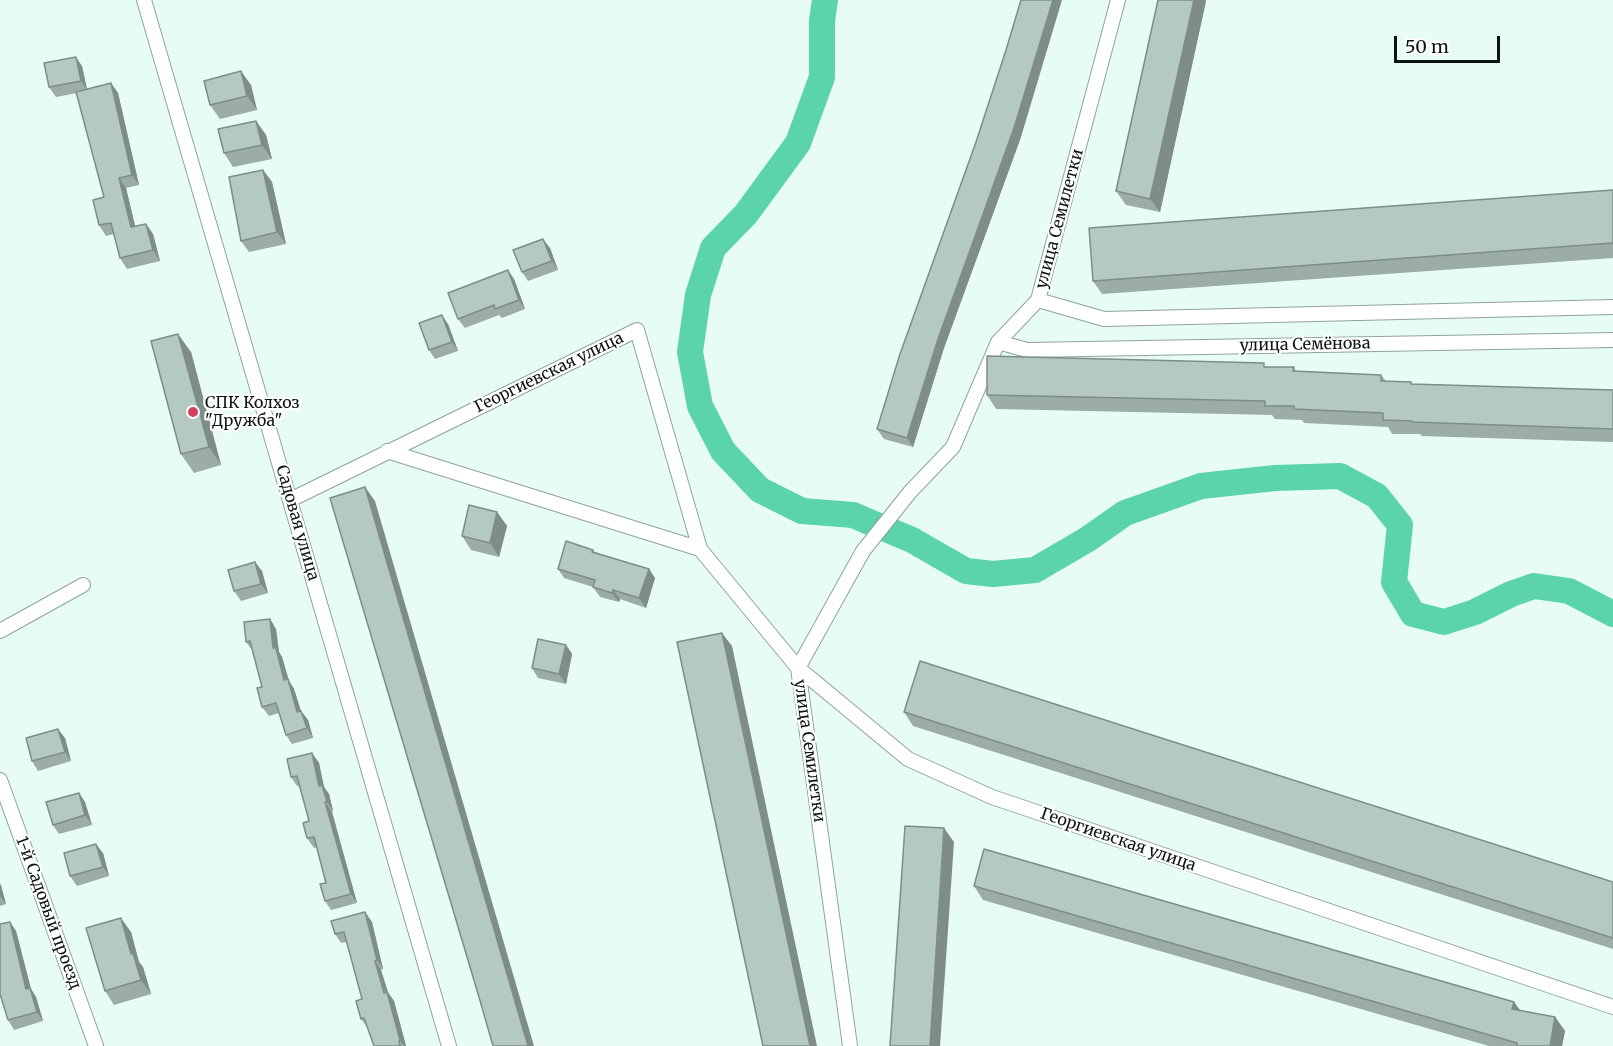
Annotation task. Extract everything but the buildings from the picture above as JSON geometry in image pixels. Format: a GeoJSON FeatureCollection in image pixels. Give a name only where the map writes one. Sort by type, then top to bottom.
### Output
{"type":"FeatureCollection","features":[{"type":"Feature","properties":{"kind":"street","name":"Садовая улица"},"geometry":{"type":"LineString","coordinates":[[144,0],[449,1046]]}},
{"type":"Feature","properties":{"kind":"street","name":"улица Семилетки"},"geometry":{"type":"LineString","coordinates":[[850,1046],[798,668],[863,551],[910,492],[953,447],[998,342],[1038,300],[1118,0]]}},
{"type":"Feature","properties":{"kind":"street","name":"улица Семёнова"},"geometry":{"type":"LineString","coordinates":[[1038,300],[1104,320],[1613,307]]}},
{"type":"Feature","properties":{"kind":"street","name":"Георгиевская улица"},"geometry":{"type":"LineString","coordinates":[[290,500],[637,330],[700,549],[798,668],[908,759],[992,797],[1613,1007]]}},
{"type":"Feature","properties":{"kind":"street","name":"улица Семёнова"},"geometry":{"type":"LineString","coordinates":[[998,342],[1027,350],[1613,340]]}},
{"type":"Feature","properties":{"kind":"street"},"geometry":{"type":"LineString","coordinates":[[387,451],[700,549]]}},
{"type":"Feature","properties":{"kind":"street"},"geometry":{"type":"LineString","coordinates":[[0,631],[83,585]]}},
{"type":"Feature","properties":{"kind":"street","name":"1-й Садовый проезд"},"geometry":{"type":"LineString","coordinates":[[0,780],[96,1046]]}},
{"type":"Feature","properties":{"kind":"waterway"},"geometry":{"type":"LineString","coordinates":[[825,0],[822,21],[822,77],[798,143],[746,214],[713,248],[698,295],[690,352],[700,406],[723,451],[760,490],[802,511],[853,515],[912,540],[966,571],[993,574],[1035,570],[1088,539],[1125,513],[1201,486],[1275,478],[1340,476],[1377,496],[1400,525],[1394,582],[1413,614],[1444,622],[1475,612],[1511,594],[1534,586],[1569,591],[1613,614]]}},
{"type":"Feature","properties":{"kind":"place","name":"СПК Колхоз \"Дружба\""},"geometry":{"type":"Point","coordinates":[193,412]}}]}
